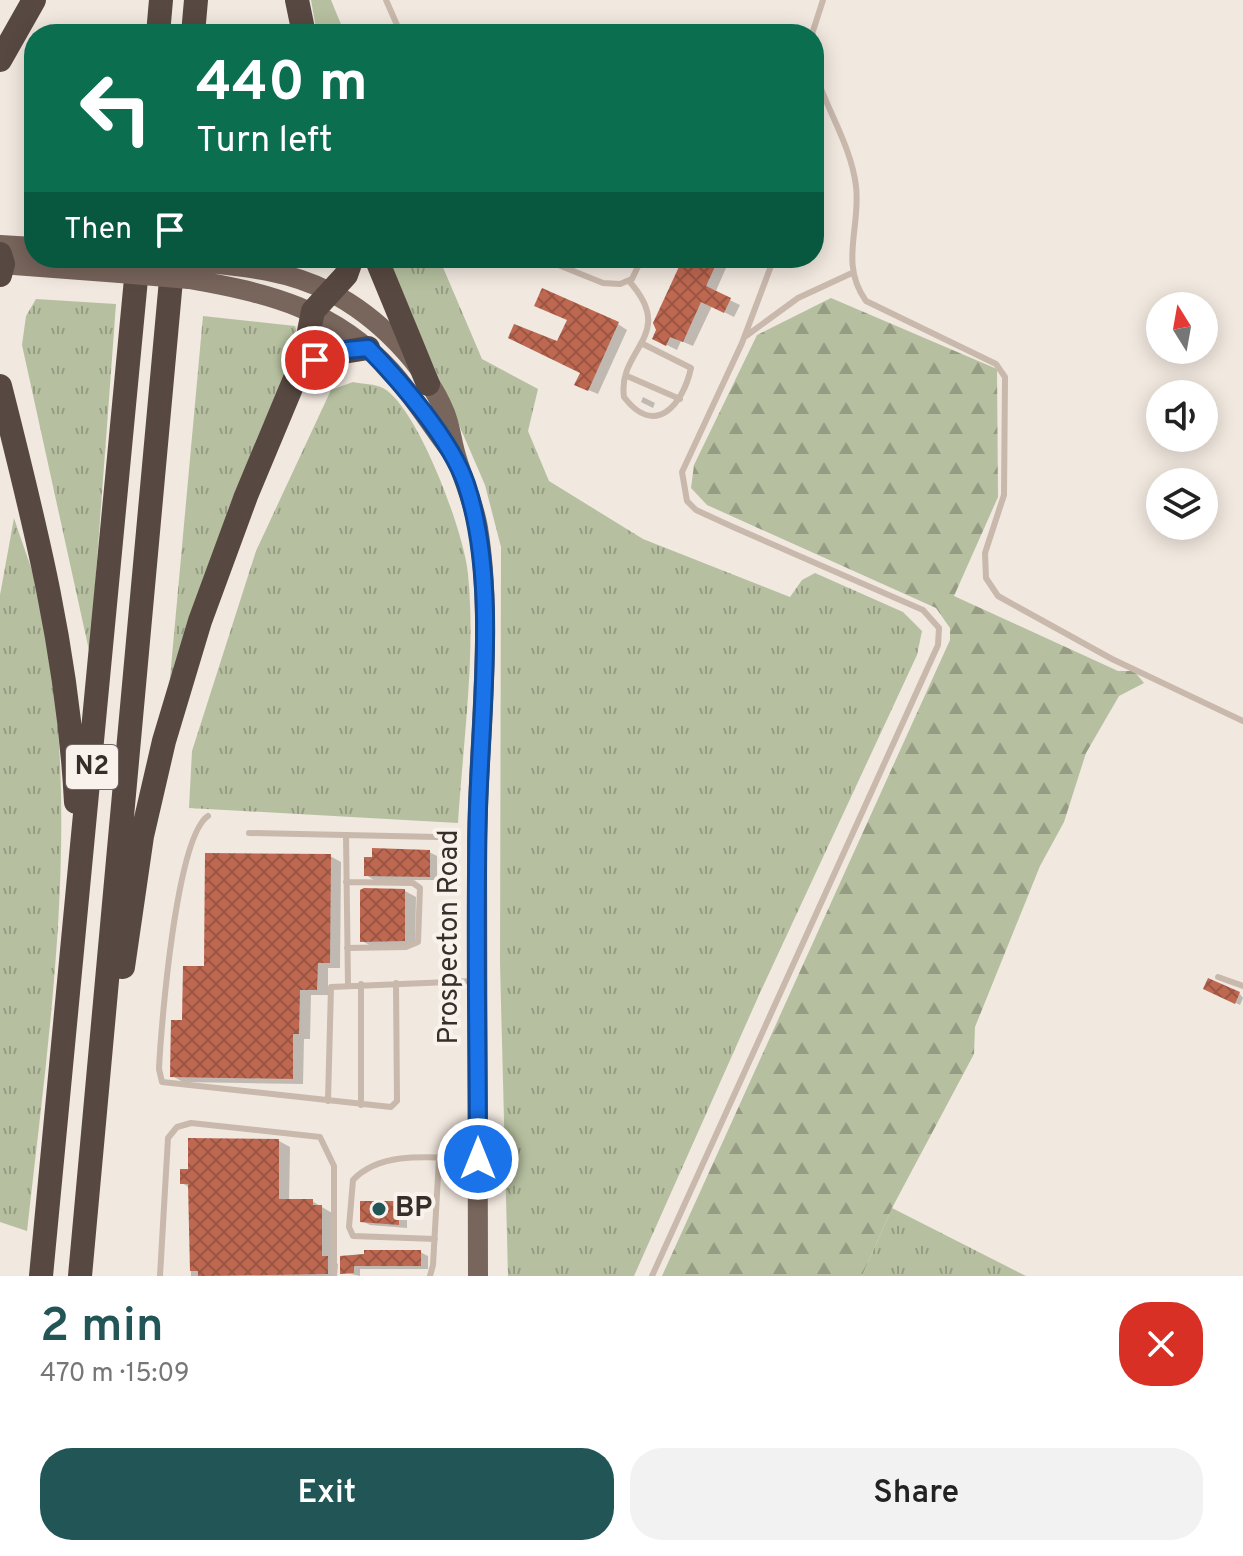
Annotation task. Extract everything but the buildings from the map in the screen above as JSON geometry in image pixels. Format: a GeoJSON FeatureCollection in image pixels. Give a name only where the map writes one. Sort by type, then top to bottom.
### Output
{"type":"FeatureCollection","features":[{"type":"Feature","properties":{"kind":"highway"},"geometry":{"type":"LineString","coordinates":[[0,60],[34,0]]}},
{"type":"Feature","properties":{"kind":"highway"},"geometry":{"type":"LineString","coordinates":[[159,24],[161,0]]}},
{"type":"Feature","properties":{"kind":"highway"},"geometry":{"type":"LineString","coordinates":[[194,24],[196,0]]}},
{"type":"Feature","properties":{"kind":"highway"},"geometry":{"type":"LineString","coordinates":[[297,0],[302,24]]}},
{"type":"Feature","properties":{"kind":"highway","name":"N2"},"geometry":{"type":"LineString","coordinates":[[41,1276],[80,872],[129,268]]}},
{"type":"Feature","properties":{"kind":"highway","name":"N2"},"geometry":{"type":"LineString","coordinates":[[80,1276],[102,1036],[184,268]]}},
{"type":"Feature","properties":{"kind":"highway"},"geometry":{"type":"LineString","coordinates":[[102,1036],[116,1021],[142,836],[164,741],[205,607],[246,496],[297,377],[313,311],[346,275],[348,268]]}},
{"type":"Feature","properties":{"kind":"highway"},"geometry":{"type":"LineString","coordinates":[[380,268],[428,384]]}},
{"type":"Feature","properties":{"kind":"highway"},"geometry":{"type":"LineString","coordinates":[[297,377],[325,355],[368,348]]}},
{"type":"Feature","properties":{"kind":"highway"},"geometry":{"type":"LineString","coordinates":[[0,386],[45,561],[62,650],[73,747],[80,872]]}},
{"type":"Feature","properties":{"kind":"main road","name":"Prospecton Road"},"geometry":{"type":"LineString","coordinates":[[1,260],[24,251]]}},
{"type":"Feature","properties":{"kind":"main road","name":"Prospecton Road"},"geometry":{"type":"LineString","coordinates":[[1,260],[24,261]]}},
{"type":"Feature","properties":{"kind":"main road","name":"Prospecton Road"},"geometry":{"type":"LineString","coordinates":[[189,268],[313,311],[368,348],[398,380],[456,457]]}},
{"type":"Feature","properties":{"kind":"main road","name":"Prospecton Road"},"geometry":{"type":"LineString","coordinates":[[220,268],[273,271],[331,292],[382,329],[428,384],[444,411],[478,529],[482,580],[478,1276]]}},
{"type":"Feature","properties":{"kind":"lane"},"geometry":{"type":"LineString","coordinates":[[386,0],[397,24]]}},
{"type":"Feature","properties":{"kind":"lane"},"geometry":{"type":"LineString","coordinates":[[815,24],[823,0]]}},
{"type":"Feature","properties":{"kind":"lane"},"geometry":{"type":"LineString","coordinates":[[824,94],[853,168],[857,197],[852,273],[866,301],[996,364],[1002,371],[1004,495],[985,553],[986,578],[990,588],[998,596],[1112,659],[1243,721]]}},
{"type":"Feature","properties":{"kind":"lane"},"geometry":{"type":"LineString","coordinates":[[566,268],[603,283],[629,281]]}},
{"type":"Feature","properties":{"kind":"lane"},"geometry":{"type":"LineString","coordinates":[[629,281],[636,268]]}},
{"type":"Feature","properties":{"kind":"lane"},"geometry":{"type":"LineString","coordinates":[[652,1276],[938,645],[939,628],[923,610],[696,510],[687,501],[682,472],[745,337],[770,268]]}},
{"type":"Feature","properties":{"kind":"lane"},"geometry":{"type":"LineString","coordinates":[[745,337],[798,298],[852,273]]}},
{"type":"Feature","properties":{"kind":"lane"},"geometry":{"type":"LineString","coordinates":[[629,281],[648,310],[649,321],[627,376],[624,397],[641,411],[663,414],[678,404],[691,368],[641,343]]}},
{"type":"Feature","properties":{"kind":"lane"},"geometry":{"type":"LineString","coordinates":[[627,376],[680,399]]}},
{"type":"Feature","properties":{"kind":"lane"},"geometry":{"type":"LineString","coordinates":[[208,816],[198,826],[192,845],[168,958],[160,1077],[169,1085],[386,1108],[397,1101],[396,983]]}},
{"type":"Feature","properties":{"kind":"lane"},"geometry":{"type":"LineString","coordinates":[[249,833],[437,837]]}},
{"type":"Feature","properties":{"kind":"lane"},"geometry":{"type":"LineString","coordinates":[[346,835],[348,985]]}},
{"type":"Feature","properties":{"kind":"lane"},"geometry":{"type":"LineString","coordinates":[[346,882],[413,883],[420,888],[418,942],[406,947],[347,948]]}},
{"type":"Feature","properties":{"kind":"lane"},"geometry":{"type":"LineString","coordinates":[[1218,977],[1243,986]]}},
{"type":"Feature","properties":{"kind":"lane"},"geometry":{"type":"LineString","coordinates":[[328,1101],[329,991],[334,985],[478,981]]}},
{"type":"Feature","properties":{"kind":"lane"},"geometry":{"type":"LineString","coordinates":[[361,984],[361,1105]]}},
{"type":"Feature","properties":{"kind":"lane"},"geometry":{"type":"LineString","coordinates":[[160,1276],[168,1138],[177,1127],[191,1123],[320,1137],[334,1166],[334,1276]]}},
{"type":"Feature","properties":{"kind":"lane"},"geometry":{"type":"LineString","coordinates":[[430,1276],[439,1158]]}},
{"type":"Feature","properties":{"kind":"lane"},"geometry":{"type":"LineString","coordinates":[[435,1239],[353,1236],[349,1227],[350,1185],[356,1176],[392,1161],[478,1159]]}},
{"type":"Feature","properties":{"kind":"green space"},"geometry":{"type":"Polygon","coordinates":[[[311,0],[331,0],[341,24],[315,24],[311,0]]]}},
{"type":"Feature","properties":{"kind":"green space"},"geometry":{"type":"Polygon","coordinates":[[[391,268],[443,268],[482,359],[538,389],[528,431],[549,481],[643,539],[790,597],[802,580],[815,573],[903,612],[922,631],[917,655],[759,995],[634,1276],[508,1276],[500,964],[501,547],[485,485],[391,268]]]}},
{"type":"Feature","properties":{"kind":"green space"},"geometry":{"type":"Polygon","coordinates":[[[831,298],[997,369],[998,497],[954,596],[1118,671],[1134,671],[1144,683],[1119,696],[1086,753],[1064,822],[1040,866],[975,1027],[974,1054],[892,1208],[862,1276],[662,1276],[950,640],[950,628],[936,608],[707,505],[691,488],[694,465],[757,335],[831,298]]]}},
{"type":"Feature","properties":{"kind":"green space"},"geometry":{"type":"Polygon","coordinates":[[[36,299],[116,304],[90,655],[22,345],[26,316],[36,299]]]}},
{"type":"Feature","properties":{"kind":"green space"},"geometry":{"type":"Polygon","coordinates":[[[203,316],[295,326],[303,355],[264,422],[229,507],[167,711],[203,316]]]}},
{"type":"Feature","properties":{"kind":"green space"},"geometry":{"type":"Polygon","coordinates":[[[353,382],[383,388],[397,400],[411,420],[438,474],[465,556],[471,636],[458,823],[189,808],[192,751],[256,551],[331,390],[353,382]]]}},
{"type":"Feature","properties":{"kind":"green space"},"geometry":{"type":"Polygon","coordinates":[[[14,518],[43,611],[54,689],[60,766],[58,921],[45,1076],[27,1231],[0,1222],[0,595],[14,518]]]}},
{"type":"Feature","properties":{"kind":"green space"},"geometry":{"type":"Polygon","coordinates":[[[892,1208],[1026,1276],[862,1276],[892,1208]]]}},
{"type":"Feature","properties":{"kind":"place","name":"BP"},"geometry":{"type":"Point","coordinates":[379,1209]}},
{"type":"Feature","properties":{"kind":"route"},"geometry":{"type":"LineString","coordinates":[[315,360],[336,351],[368,348],[405,389],[456,457],[478,529],[483,609],[477,839],[478,1159]]}}]}
